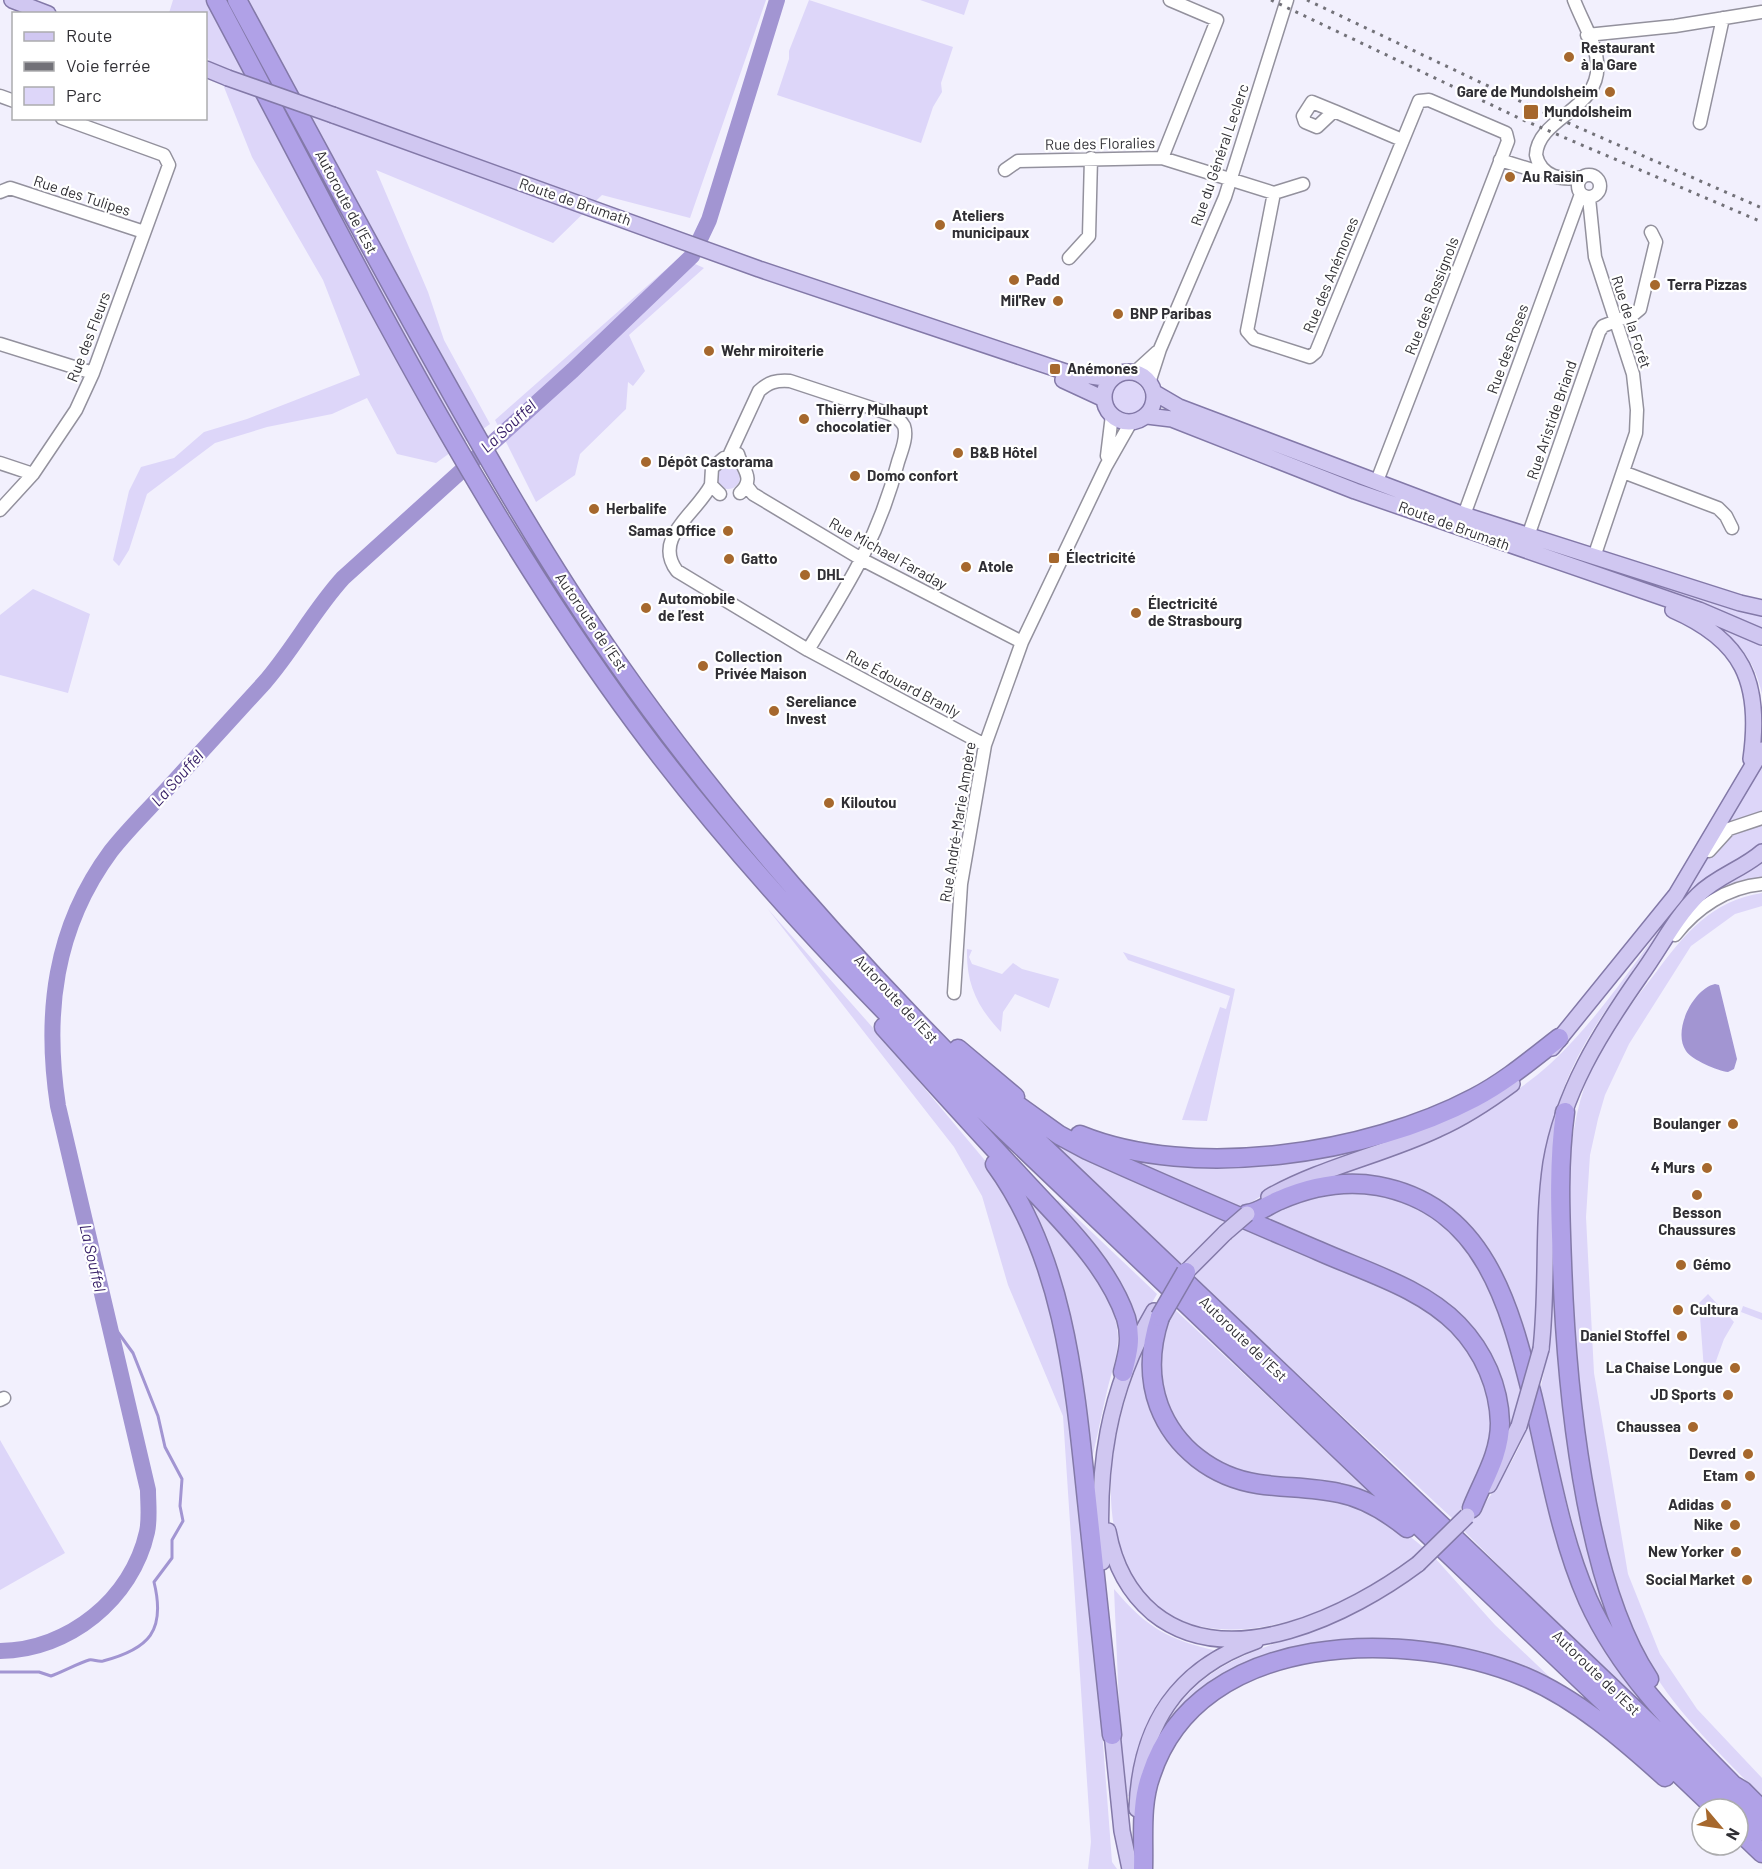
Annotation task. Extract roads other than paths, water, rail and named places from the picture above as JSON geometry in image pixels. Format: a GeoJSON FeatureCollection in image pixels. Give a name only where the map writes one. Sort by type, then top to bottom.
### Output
{"type":"FeatureCollection","features":[{"type":"Feature","properties":{"kind":"highway","name":"Autoroute de l’Est"},"geometry":{"type":"LineString","coordinates":[[216,0],[360,272],[485,492],[560,614],[636,724],[691,795],[866,993],[1026,1153],[1703,1797]]}},
{"type":"Feature","properties":{"kind":"highway","name":"Autoroute de l’Est"},"geometry":{"type":"LineString","coordinates":[[237,0],[500,479],[576,601],[657,718],[717,797],[891,996],[1019,1125],[1762,1831]]}},
{"type":"Feature","properties":{"kind":"highway"},"geometry":{"type":"LineString","coordinates":[[691,795],[848,988],[1057,1218],[1106,1278],[1122,1308],[1129,1328],[1130,1346],[1123,1372]]}},
{"type":"Feature","properties":{"kind":"highway"},"geometry":{"type":"LineString","coordinates":[[839,938],[890,982],[996,1090],[1059,1135],[1121,1166],[1404,1289],[1429,1302],[1457,1324],[1480,1353],[1488,1370],[1495,1388],[1500,1422],[1497,1453],[1469,1512]]}},
{"type":"Feature","properties":{"kind":"highway"},"geometry":{"type":"LineString","coordinates":[[945,1038],[999,1085],[1069,1130],[1126,1150],[1151,1155],[1206,1159],[1283,1154],[1407,1127],[1476,1098],[1524,1066],[1559,1038]]}},
{"type":"Feature","properties":{"kind":"highway"},"geometry":{"type":"LineString","coordinates":[[936,1085],[1014,1191],[1036,1239],[1057,1305],[1078,1416],[1112,1736]]}},
{"type":"Feature","properties":{"kind":"highway"},"geometry":{"type":"LineString","coordinates":[[1565,1112],[1559,1166],[1565,1326],[1580,1454],[1600,1557],[1615,1608],[1635,1656],[1668,1705],[1738,1782],[1743,1791]]}},
{"type":"Feature","properties":{"kind":"highway"},"geometry":{"type":"LineString","coordinates":[[1248,1214],[1270,1200],[1318,1186],[1360,1184],[1413,1197],[1456,1226],[1471,1241],[1493,1274],[1512,1322],[1559,1507],[1588,1600],[1620,1658],[1644,1690],[1733,1785],[1743,1791],[1762,1810]]}},
{"type":"Feature","properties":{"kind":"highway"},"geometry":{"type":"LineString","coordinates":[[1186,1272],[1157,1314],[1153,1340],[1151,1364],[1157,1400],[1171,1430],[1200,1460],[1241,1481],[1341,1493],[1376,1506],[1411,1532],[1431,1538]]}},
{"type":"Feature","properties":{"kind":"highway"},"geometry":{"type":"LineString","coordinates":[[1141,1869],[1147,1787],[1157,1757],[1181,1719],[1208,1695],[1235,1679],[1290,1658],[1343,1648],[1372,1646],[1438,1651],[1471,1658],[1528,1679],[1559,1696],[1623,1740],[1690,1799]]}},
{"type":"Feature","properties":{"kind":"highway"},"geometry":{"type":"LineString","coordinates":[[1750,1842],[1762,1853]]}},
{"type":"Feature","properties":{"kind":"highway"},"geometry":{"type":"LineString","coordinates":[[1750,1854],[1762,1865]]}},
{"type":"Feature","properties":{"kind":"main road"},"geometry":{"type":"LineString","coordinates":[[12,0],[28,4],[44,12]]}},
{"type":"Feature","properties":{"kind":"main road","name":"Route de Brumath"},"geometry":{"type":"LineString","coordinates":[[207,69],[743,262],[1069,374],[1112,379]]}},
{"type":"Feature","properties":{"kind":"main road","name":"Route de Brumath"},"geometry":{"type":"LineString","coordinates":[[947,331],[1091,391],[1104,399]]}},
{"type":"Feature","properties":{"kind":"main road"},"geometry":{"type":"LineString","coordinates":[[1134,373],[1152,388],[1154,402],[1147,416],[1131,422],[1112,415],[1104,399],[1106,386],[1112,379],[1121,374],[1134,373]]}},
{"type":"Feature","properties":{"kind":"main road","name":"Route de Brumath"},"geometry":{"type":"LineString","coordinates":[[1152,388],[1179,406],[1209,417],[1219,413],[1364,473],[1374,480],[1464,515],[1762,608]]}},
{"type":"Feature","properties":{"kind":"main road","name":"Route de Brumath"},"geometry":{"type":"LineString","coordinates":[[1147,416],[1172,419],[1355,491],[1699,610],[1762,637]]}},
{"type":"Feature","properties":{"kind":"main road"},"geometry":{"type":"LineString","coordinates":[[1549,559],[1561,570],[1665,607],[1711,628],[1734,646],[1750,668],[1759,702],[1757,738],[1751,759],[1715,830]]}},
{"type":"Feature","properties":{"kind":"main road"},"geometry":{"type":"LineString","coordinates":[[1270,1200],[1297,1182],[1439,1129],[1481,1107],[1538,1063],[1638,944],[1689,875],[1762,750]]}},
{"type":"Feature","properties":{"kind":"main road"},"geometry":{"type":"LineString","coordinates":[[1141,1869],[1137,1814],[1140,1766],[1154,1725],[1179,1690],[1205,1668],[1244,1646],[1351,1606],[1381,1590],[1418,1564],[1469,1512],[1501,1465],[1519,1426],[1540,1349],[1551,1165],[1565,1112],[1593,1046],[1642,974],[1661,940],[1700,893],[1762,852]]}},
{"type":"Feature","properties":{"kind":"main road"},"geometry":{"type":"LineString","coordinates":[[1186,1272],[1225,1233],[1248,1214]]}},
{"type":"Feature","properties":{"kind":"main road"},"geometry":{"type":"LineString","coordinates":[[1130,1869],[1122,1831],[1112,1736],[1099,1513],[1100,1481],[1123,1372],[1157,1314]]}},
{"type":"Feature","properties":{"kind":"main road"},"geometry":{"type":"LineString","coordinates":[[1107,1443],[1106,1513],[1111,1548],[1124,1580],[1134,1595],[1160,1618],[1201,1635],[1249,1638],[1282,1632]]}},
{"type":"Feature","properties":{"kind":"street"},"geometry":{"type":"LineString","coordinates":[[1162,158],[1217,20],[1170,0]]}},
{"type":"Feature","properties":{"kind":"street","name":"Rue du Général Leclerc"},"geometry":{"type":"LineString","coordinates":[[1152,388],[1160,349],[1230,181],[1287,0]]}},
{"type":"Feature","properties":{"kind":"street"},"geometry":{"type":"LineString","coordinates":[[1539,172],[1532,162],[1531,152],[1539,136],[1568,111],[1584,93],[1593,75],[1587,34],[1574,0]]}},
{"type":"Feature","properties":{"kind":"street"},"geometry":{"type":"LineString","coordinates":[[1587,34],[1762,12]]}},
{"type":"Feature","properties":{"kind":"street"},"geometry":{"type":"LineString","coordinates":[[1700,123],[1723,18]]}},
{"type":"Feature","properties":{"kind":"street","name":"Rue des Anémones"},"geometry":{"type":"LineString","coordinates":[[1274,193],[1247,331],[1254,339],[1310,357],[1316,352],[1417,105],[1425,99],[1506,133],[1508,138],[1500,160]]}},
{"type":"Feature","properties":{"kind":"street"},"geometry":{"type":"LineString","coordinates":[[1334,111],[1402,140]]}},
{"type":"Feature","properties":{"kind":"street","name":"Rue des Fleurs"},"geometry":{"type":"LineString","coordinates":[[0,510],[33,474],[76,410],[93,373],[169,165],[164,155],[68,120]]}},
{"type":"Feature","properties":{"kind":"street"},"geometry":{"type":"LineString","coordinates":[[1539,136],[1536,155],[1544,170],[1582,189]]}},
{"type":"Feature","properties":{"kind":"street"},"geometry":{"type":"LineString","coordinates":[[1069,258],[1089,236],[1091,158]]}},
{"type":"Feature","properties":{"kind":"street","name":"Rue des Floralies"},"geometry":{"type":"LineString","coordinates":[[1005,171],[1018,161],[1162,158],[1230,181]]}},
{"type":"Feature","properties":{"kind":"street"},"geometry":{"type":"LineString","coordinates":[[1500,160],[1582,189]]}},
{"type":"Feature","properties":{"kind":"street","name":"Rue des Rossignols"},"geometry":{"type":"LineString","coordinates":[[1374,480],[1500,160]]}},
{"type":"Feature","properties":{"kind":"street"},"geometry":{"type":"LineString","coordinates":[[1230,181],[1274,193],[1303,183]]}},
{"type":"Feature","properties":{"kind":"street","name":"Rue de la Forêt"},"geometry":{"type":"LineString","coordinates":[[1582,189],[1595,257],[1633,374],[1637,410],[1636,433],[1594,557]]}},
{"type":"Feature","properties":{"kind":"street","name":"Rue des Roses"},"geometry":{"type":"LineString","coordinates":[[1464,515],[1582,189]]}},
{"type":"Feature","properties":{"kind":"street","name":"Rue des Tulipes"},"geometry":{"type":"LineString","coordinates":[[5,190],[144,232]]}},
{"type":"Feature","properties":{"kind":"street"},"geometry":{"type":"LineString","coordinates":[[1614,321],[1634,314],[1642,304],[1656,242],[1651,232]]}},
{"type":"Feature","properties":{"kind":"street","name":"Rue Aristide Briand"},"geometry":{"type":"LineString","coordinates":[[1528,536],[1599,332],[1603,326],[1614,321]]}},
{"type":"Feature","properties":{"kind":"street"},"geometry":{"type":"LineString","coordinates":[[0,344],[93,373]]}},
{"type":"Feature","properties":{"kind":"street","name":"Rue du Général Leclerc"},"geometry":{"type":"LineString","coordinates":[[1134,373],[1160,349]]}},
{"type":"Feature","properties":{"kind":"street"},"geometry":{"type":"LineString","coordinates":[[734,459],[735,444],[759,391],[767,383],[778,380],[790,381],[899,419],[904,427],[904,439],[892,489],[863,560],[808,650]]}},
{"type":"Feature","properties":{"kind":"street","name":"Rue André-Marie Ampère"},"geometry":{"type":"LineString","coordinates":[[1106,466],[1112,415]]}},
{"type":"Feature","properties":{"kind":"street","name":"Rue André-Marie Ampère"},"geometry":{"type":"LineString","coordinates":[[954,993],[961,884],[984,745],[1022,642],[1106,466],[1131,422]]}},
{"type":"Feature","properties":{"kind":"street"},"geometry":{"type":"LineString","coordinates":[[734,459],[747,469],[746,491],[730,496],[716,489],[712,468],[720,460],[734,459]]}},
{"type":"Feature","properties":{"kind":"street"},"geometry":{"type":"LineString","coordinates":[[0,463],[33,474]]}},
{"type":"Feature","properties":{"kind":"street"},"geometry":{"type":"LineString","coordinates":[[1623,472],[1718,508],[1726,516],[1732,528]]}},
{"type":"Feature","properties":{"kind":"street","name":"Rue Édouard Branly"},"geometry":{"type":"LineString","coordinates":[[716,489],[704,498],[670,542],[667,551],[669,561],[677,571],[808,650],[984,745]]}},
{"type":"Feature","properties":{"kind":"street","name":"Rue Michael Faraday"},"geometry":{"type":"LineString","coordinates":[[746,491],[863,560],[1022,642]]}},
{"type":"Feature","properties":{"kind":"street"},"geometry":{"type":"LineString","coordinates":[[1689,875],[1722,834],[1744,822],[1762,818]]}},
{"type":"Feature","properties":{"kind":"street"},"geometry":{"type":"LineString","coordinates":[[1642,974],[1687,920],[1700,909],[1726,893],[1762,884]]}},
{"type":"Feature","properties":{"kind":"waterway","name":"La Souffel"},"geometry":{"type":"LineString","coordinates":[[0,1651],[26,1648],[50,1641],[73,1631],[94,1616],[112,1599],[127,1579],[139,1556],[148,1527],[148,1490],[58,1106],[54,1072],[52,1038],[58,973],[65,941],[77,910],[92,880],[111,851],[264,683],[343,578],[573,370],[692,256],[709,220],[777,0]]}},
{"type":"Feature","properties":{"kind":"waterway"},"geometry":{"type":"LineString","coordinates":[[0,1672],[39,1672],[51,1676],[89,1660],[103,1661],[143,1644],[155,1625],[158,1613],[154,1582],[172,1558],[172,1540],[183,1521],[180,1506],[182,1479],[165,1447],[158,1416],[133,1353],[109,1320]]}},
{"type":"Feature","properties":{"kind":"railway"},"geometry":{"type":"LineString","coordinates":[[1271,0],[1521,119],[1762,222]]}},
{"type":"Feature","properties":{"kind":"railway"},"geometry":{"type":"LineString","coordinates":[[1307,0],[1543,112],[1762,208]]}},
{"type":"Feature","properties":{"kind":"place","name":"Restaurant à la Gare"},"geometry":{"type":"Point","coordinates":[1569,57]}},
{"type":"Feature","properties":{"kind":"place","name":"Gare de Mundolsheim"},"geometry":{"type":"Point","coordinates":[1610,92]}},
{"type":"Feature","properties":{"kind":"place","name":"Mundolsheim"},"geometry":{"type":"Point","coordinates":[1531,112]}},
{"type":"Feature","properties":{"kind":"place","name":"Au Raisin"},"geometry":{"type":"Point","coordinates":[1510,177]}},
{"type":"Feature","properties":{"kind":"place","name":"Ateliers municipaux"},"geometry":{"type":"Point","coordinates":[940,225]}},
{"type":"Feature","properties":{"kind":"place","name":"Padd"},"geometry":{"type":"Point","coordinates":[1014,280]}},
{"type":"Feature","properties":{"kind":"place","name":"Terra Pizzas"},"geometry":{"type":"Point","coordinates":[1655,285]}},
{"type":"Feature","properties":{"kind":"place","name":"Mil'Rev"},"geometry":{"type":"Point","coordinates":[1058,301]}},
{"type":"Feature","properties":{"kind":"place","name":"BNP Paribas"},"geometry":{"type":"Point","coordinates":[1118,314]}},
{"type":"Feature","properties":{"kind":"place","name":"Wehr miroiterie"},"geometry":{"type":"Point","coordinates":[709,351]}},
{"type":"Feature","properties":{"kind":"place","name":"Anémones"},"geometry":{"type":"Point","coordinates":[1055,369]}},
{"type":"Feature","properties":{"kind":"place","name":"Thierry Mulhaupt chocolatier"},"geometry":{"type":"Point","coordinates":[804,419]}},
{"type":"Feature","properties":{"kind":"place","name":"B&B Hôtel"},"geometry":{"type":"Point","coordinates":[958,453]}},
{"type":"Feature","properties":{"kind":"place","name":"Dépôt Castorama"},"geometry":{"type":"Point","coordinates":[646,462]}},
{"type":"Feature","properties":{"kind":"place","name":"Domo confort"},"geometry":{"type":"Point","coordinates":[855,476]}},
{"type":"Feature","properties":{"kind":"place","name":"Herbalife"},"geometry":{"type":"Point","coordinates":[594,509]}},
{"type":"Feature","properties":{"kind":"place","name":"Samas Office"},"geometry":{"type":"Point","coordinates":[728,531]}},
{"type":"Feature","properties":{"kind":"place","name":"Électricité"},"geometry":{"type":"Point","coordinates":[1054,558]}},
{"type":"Feature","properties":{"kind":"place","name":"Gatto"},"geometry":{"type":"Point","coordinates":[729,559]}},
{"type":"Feature","properties":{"kind":"place","name":"Atole"},"geometry":{"type":"Point","coordinates":[966,567]}},
{"type":"Feature","properties":{"kind":"place","name":"DHL"},"geometry":{"type":"Point","coordinates":[805,575]}},
{"type":"Feature","properties":{"kind":"place","name":"Automobile de l’est"},"geometry":{"type":"Point","coordinates":[646,608]}},
{"type":"Feature","properties":{"kind":"place","name":"Électricité de Strasbourg"},"geometry":{"type":"Point","coordinates":[1136,613]}},
{"type":"Feature","properties":{"kind":"place","name":"Collection Privée Maison"},"geometry":{"type":"Point","coordinates":[703,666]}},
{"type":"Feature","properties":{"kind":"place","name":"Sereliance Invest"},"geometry":{"type":"Point","coordinates":[774,711]}},
{"type":"Feature","properties":{"kind":"place","name":"Kiloutou"},"geometry":{"type":"Point","coordinates":[829,803]}},
{"type":"Feature","properties":{"kind":"place","name":"Boulanger"},"geometry":{"type":"Point","coordinates":[1733,1124]}},
{"type":"Feature","properties":{"kind":"place","name":"4 Murs"},"geometry":{"type":"Point","coordinates":[1707,1168]}},
{"type":"Feature","properties":{"kind":"place","name":"Besson Chaussures"},"geometry":{"type":"Point","coordinates":[1697,1195]}},
{"type":"Feature","properties":{"kind":"place","name":"Gémo"},"geometry":{"type":"Point","coordinates":[1681,1265]}},
{"type":"Feature","properties":{"kind":"place","name":"Cultura"},"geometry":{"type":"Point","coordinates":[1678,1310]}},
{"type":"Feature","properties":{"kind":"place","name":"Daniel Stoffel"},"geometry":{"type":"Point","coordinates":[1682,1336]}},
{"type":"Feature","properties":{"kind":"place","name":"La Chaise Longue"},"geometry":{"type":"Point","coordinates":[1735,1368]}},
{"type":"Feature","properties":{"kind":"place","name":"JD Sports"},"geometry":{"type":"Point","coordinates":[1728,1395]}},
{"type":"Feature","properties":{"kind":"place","name":"Chaussea"},"geometry":{"type":"Point","coordinates":[1693,1427]}},
{"type":"Feature","properties":{"kind":"place","name":"Devred"},"geometry":{"type":"Point","coordinates":[1748,1454]}},
{"type":"Feature","properties":{"kind":"place","name":"Etam"},"geometry":{"type":"Point","coordinates":[1750,1476]}},
{"type":"Feature","properties":{"kind":"place","name":"Adidas"},"geometry":{"type":"Point","coordinates":[1726,1505]}},
{"type":"Feature","properties":{"kind":"place","name":"Nike"},"geometry":{"type":"Point","coordinates":[1735,1525]}},
{"type":"Feature","properties":{"kind":"place","name":"New Yorker"},"geometry":{"type":"Point","coordinates":[1736,1552]}},
{"type":"Feature","properties":{"kind":"place","name":"Social Market"},"geometry":{"type":"Point","coordinates":[1747,1580]}}]}
